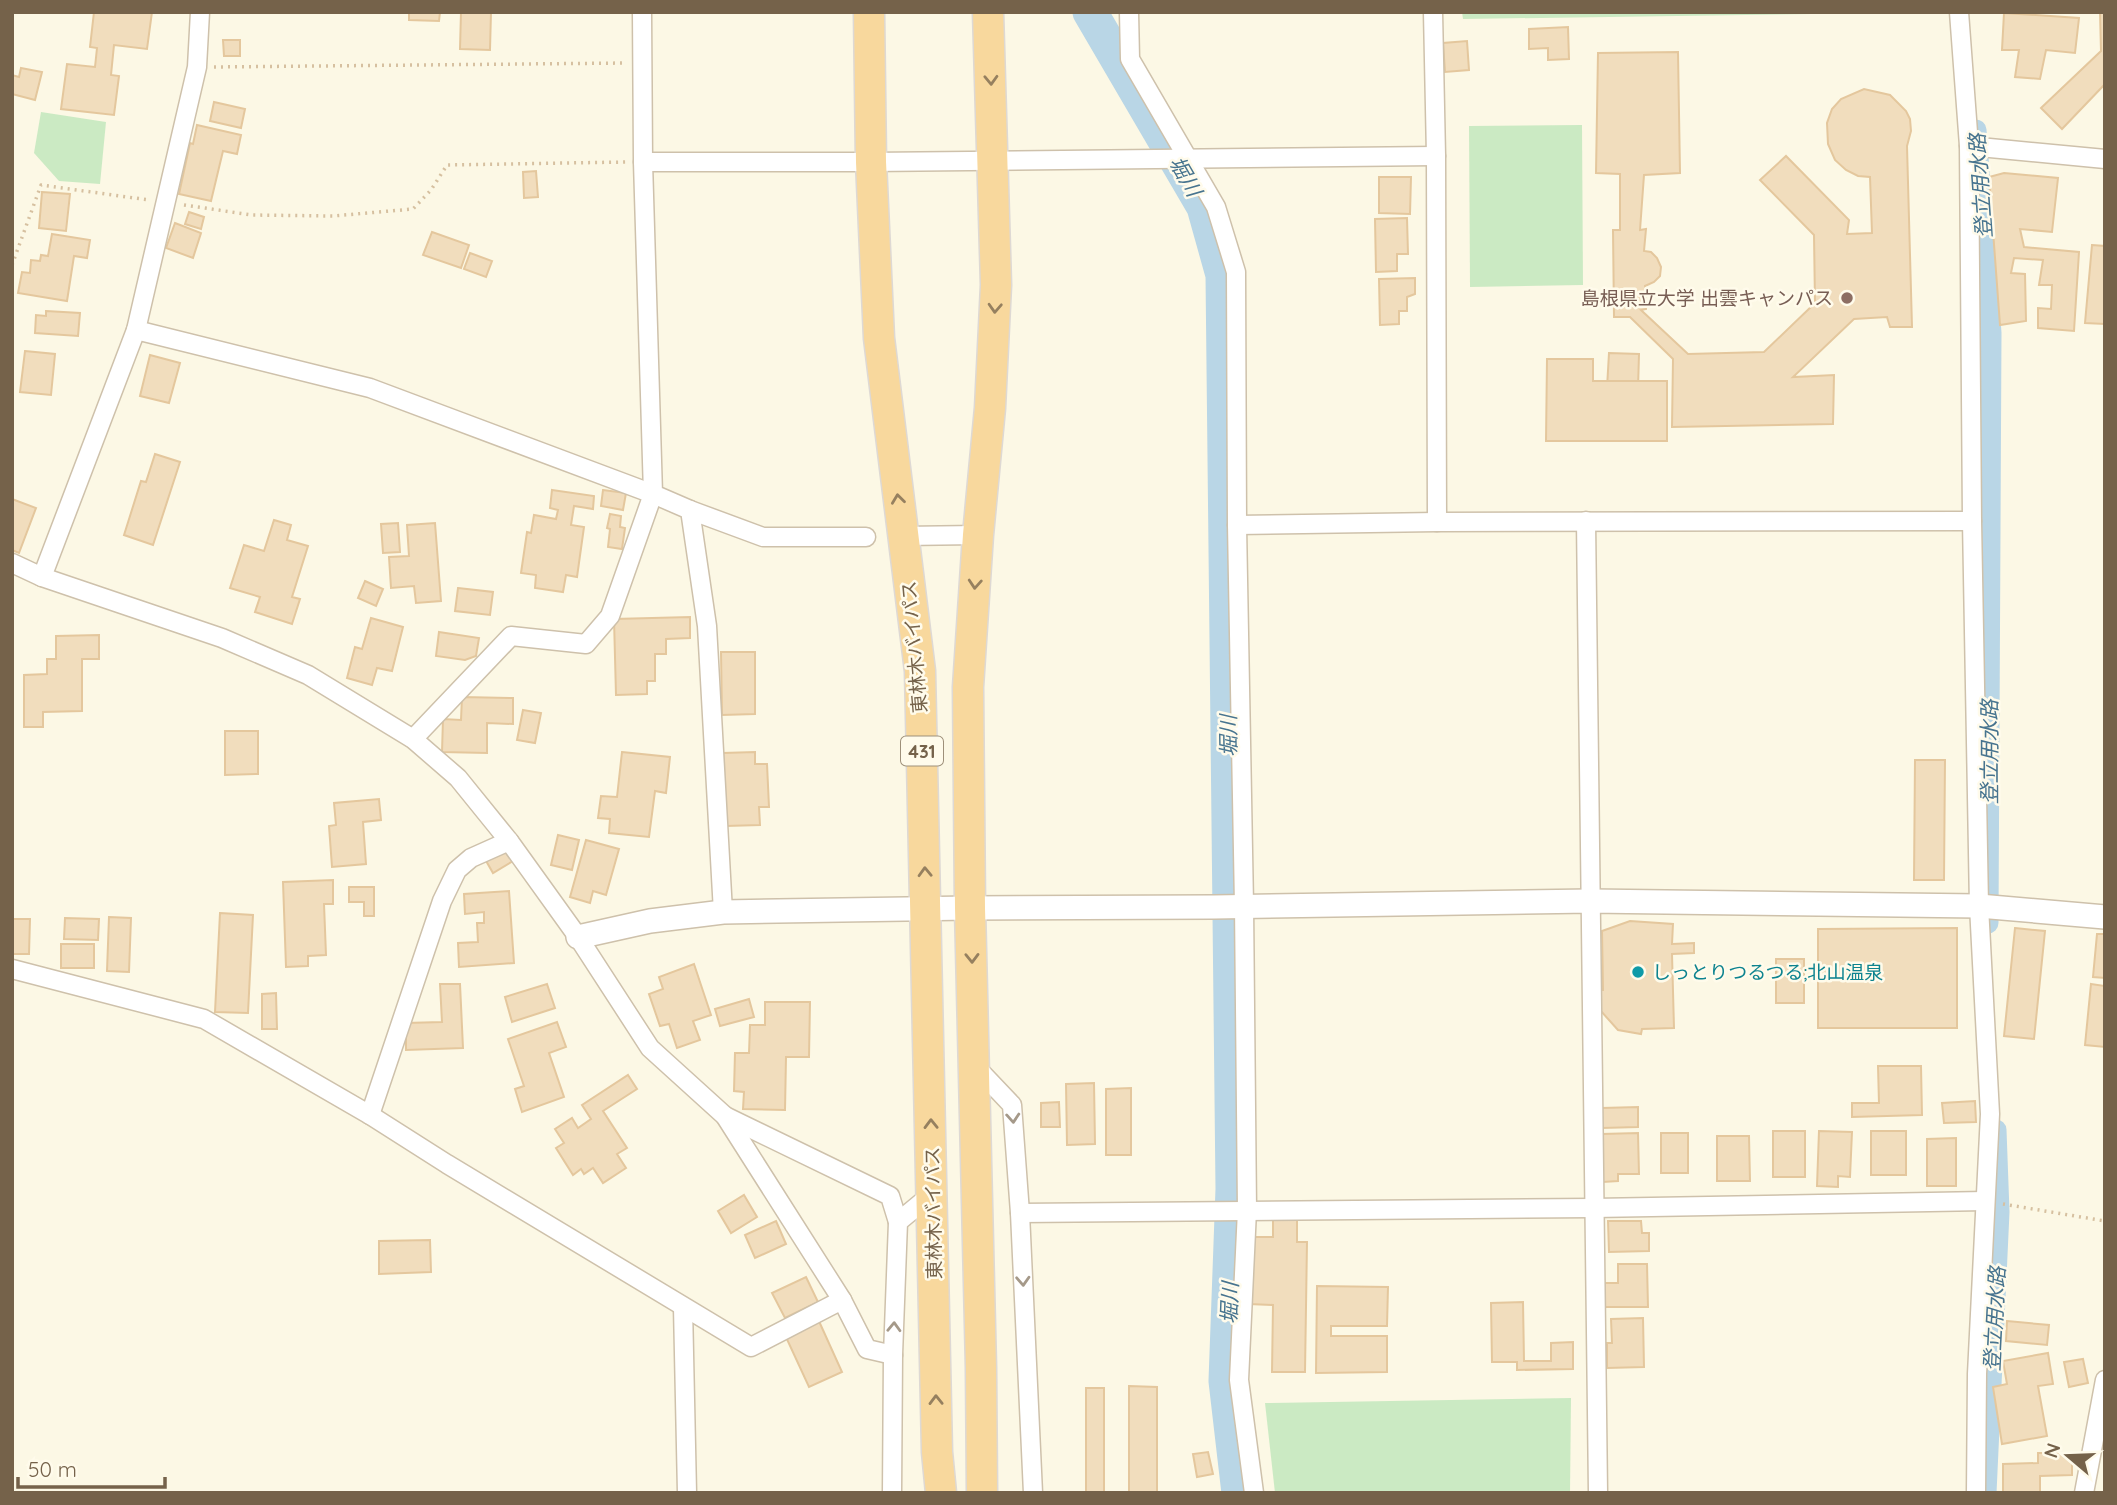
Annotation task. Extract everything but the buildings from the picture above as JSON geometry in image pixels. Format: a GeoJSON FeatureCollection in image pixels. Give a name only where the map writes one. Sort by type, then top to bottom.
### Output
{"type":"FeatureCollection","features":[{"type":"Feature","properties":{"kind":"highway","name":"東林木バイパス"},"geometry":{"type":"LineString","coordinates":[[869,12],[871,162],[879,338],[920,671],[940,1493]]}},
{"type":"Feature","properties":{"kind":"highway","name":"431"},"geometry":{"type":"LineString","coordinates":[[982,1493],[968,687],[990,408],[996,285],[988,12]]}},
{"type":"Feature","properties":{"kind":"highway"},"geometry":{"type":"LineString","coordinates":[[981,1368],[993,1493]]}},
{"type":"Feature","properties":{"kind":"street"},"geometry":{"type":"LineString","coordinates":[[42,577],[136,330],[197,67],[200,12]]}},
{"type":"Feature","properties":{"kind":"street"},"geometry":{"type":"LineString","coordinates":[[413,739],[511,636],[586,644],[610,616],[653,494],[643,162],[642,12]]}},
{"type":"Feature","properties":{"kind":"street"},"geometry":{"type":"LineString","coordinates":[[1129,12],[1130,59],[1216,207],[1236,272],[1247,1210],[1239,1380],[1254,1493]]}},
{"type":"Feature","properties":{"kind":"street"},"geometry":{"type":"LineString","coordinates":[[1433,12],[1437,522]]}},
{"type":"Feature","properties":{"kind":"street"},"geometry":{"type":"LineString","coordinates":[[1959,12],[1969,146],[1979,906],[1990,1114],[1977,1374],[1976,1493]]}},
{"type":"Feature","properties":{"kind":"street"},"geometry":{"type":"LineString","coordinates":[[1969,146],[2105,159]]}},
{"type":"Feature","properties":{"kind":"street"},"geometry":{"type":"LineString","coordinates":[[643,162],[1436,156]]}},
{"type":"Feature","properties":{"kind":"street"},"geometry":{"type":"LineString","coordinates":[[136,330],[370,388],[762,537],[866,537]]}},
{"type":"Feature","properties":{"kind":"street"},"geometry":{"type":"LineString","coordinates":[[690,510],[708,626],[723,912]]}},
{"type":"Feature","properties":{"kind":"street"},"geometry":{"type":"LineString","coordinates":[[1237,525],[1586,521],[1972,521]]}},
{"type":"Feature","properties":{"kind":"street"},"geometry":{"type":"LineString","coordinates":[[1586,521],[1598,1493]]}},
{"type":"Feature","properties":{"kind":"street"},"geometry":{"type":"LineString","coordinates":[[902,537],[978,535]]}},
{"type":"Feature","properties":{"kind":"street"},"geometry":{"type":"LineString","coordinates":[[12,564],[42,577],[222,638],[307,675],[413,739],[458,778],[509,841],[578,937],[650,1048],[725,1116],[842,1300],[867,1349],[893,1355]]}},
{"type":"Feature","properties":{"kind":"street"},"geometry":{"type":"LineString","coordinates":[[370,1115],[442,901],[457,870],[471,858],[509,841]]}},
{"type":"Feature","properties":{"kind":"street"},"geometry":{"type":"LineString","coordinates":[[578,937],[650,921],[723,912],[970,908],[1590,901],[1979,906],[2105,917]]}},
{"type":"Feature","properties":{"kind":"street"},"geometry":{"type":"LineString","coordinates":[[12,969],[204,1019],[370,1115],[446,1164],[751,1348],[842,1300]]}},
{"type":"Feature","properties":{"kind":"street"},"geometry":{"type":"LineString","coordinates":[[974,1065],[1012,1105],[1020,1213],[1033,1493]]}},
{"type":"Feature","properties":{"kind":"street"},"geometry":{"type":"LineString","coordinates":[[725,1116],[890,1196],[898,1222],[892,1493]]}},
{"type":"Feature","properties":{"kind":"street"},"geometry":{"type":"LineString","coordinates":[[898,1222],[933,1193]]}},
{"type":"Feature","properties":{"kind":"street"},"geometry":{"type":"LineString","coordinates":[[1020,1213],[1594,1208],[1985,1201]]}},
{"type":"Feature","properties":{"kind":"street"},"geometry":{"type":"LineString","coordinates":[[683,1307],[687,1493]]}},
{"type":"Feature","properties":{"kind":"street"},"geometry":{"type":"LineString","coordinates":[[2084,1493],[2105,1380]]}},
{"type":"Feature","properties":{"kind":"path"},"geometry":{"type":"LineString","coordinates":[[197,67],[642,63]]}},
{"type":"Feature","properties":{"kind":"path"},"geometry":{"type":"LineString","coordinates":[[12,265],[41,185],[253,215],[333,216],[413,209],[432,190],[447,164],[643,162]]}},
{"type":"Feature","properties":{"kind":"path"},"geometry":{"type":"LineString","coordinates":[[1985,1201],[2105,1221]]}},
{"type":"Feature","properties":{"kind":"green space"},"geometry":{"type":"Polygon","coordinates":[[[1462,12],[1812,12],[1812,14],[1463,19],[1462,12]]]}},
{"type":"Feature","properties":{"kind":"green space"},"geometry":{"type":"Polygon","coordinates":[[[41,112],[106,122],[100,184],[59,181],[34,153],[41,112]]]}},
{"type":"Feature","properties":{"kind":"green space"},"geometry":{"type":"Polygon","coordinates":[[[1582,125],[1583,285],[1470,287],[1469,126],[1582,125]]]}},
{"type":"Feature","properties":{"kind":"green space"},"geometry":{"type":"Polygon","coordinates":[[[1571,1398],[1570,1493],[1275,1493],[1265,1403],[1571,1398]]]}},
{"type":"Feature","properties":{"kind":"waterway","name":"堀川"},"geometry":{"type":"LineString","coordinates":[[1090,12],[1204,207],[1223,275],[1233,1189],[1226,1381],[1239,1493]]}},
{"type":"Feature","properties":{"kind":"waterway","name":"登立用水路"},"geometry":{"type":"LineString","coordinates":[[1976,130],[1991,333],[1988,923]]}},
{"type":"Feature","properties":{"kind":"waterway","name":"登立用水路"},"geometry":{"type":"LineString","coordinates":[[1986,1493],[1999,1212],[1996,1130]]}},
{"type":"Feature","properties":{"kind":"place","name":"島根県立大学 出雲キャンパス"},"geometry":{"type":"Point","coordinates":[1847,298]}},
{"type":"Feature","properties":{"kind":"place","name":"しっとりつるつる;北山温泉"},"geometry":{"type":"Point","coordinates":[1638,972]}}]}
